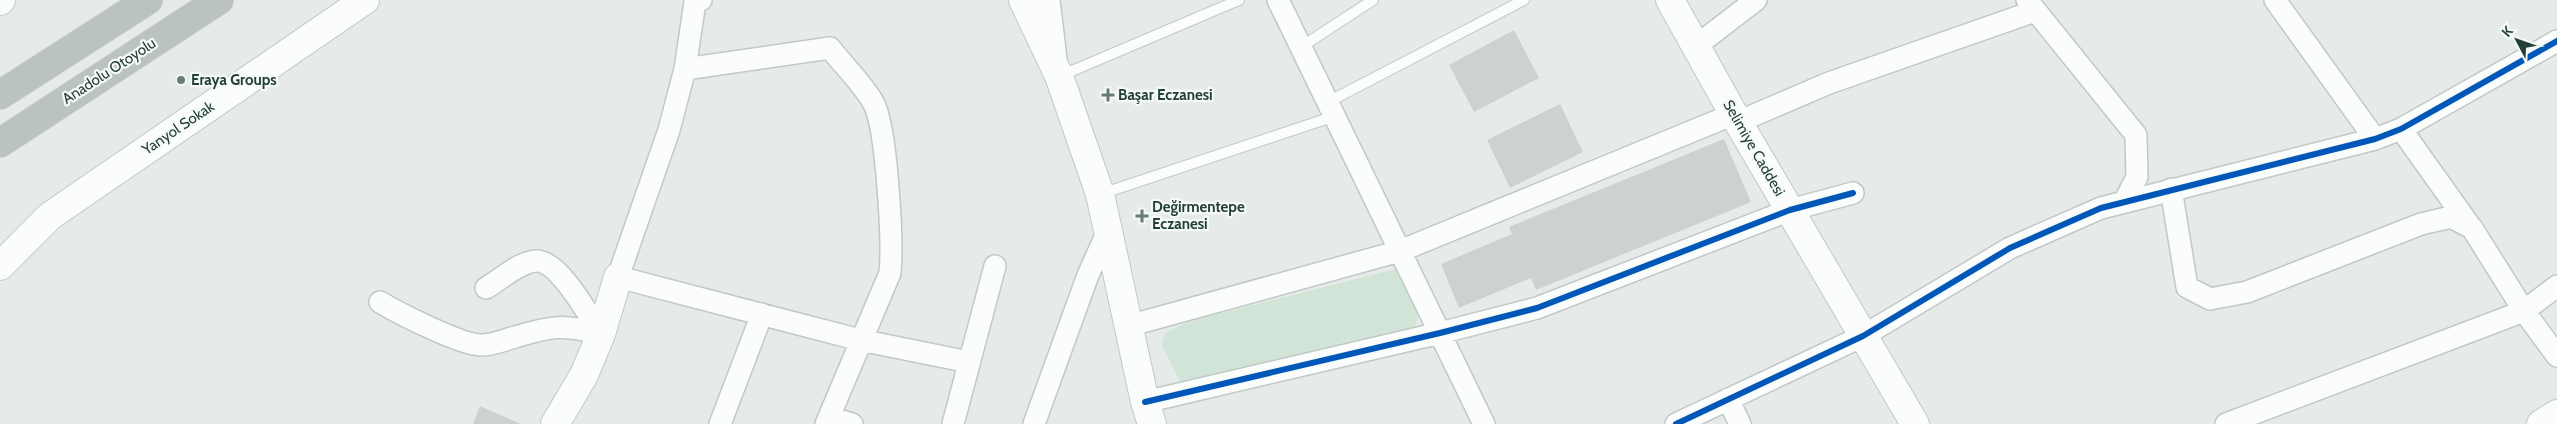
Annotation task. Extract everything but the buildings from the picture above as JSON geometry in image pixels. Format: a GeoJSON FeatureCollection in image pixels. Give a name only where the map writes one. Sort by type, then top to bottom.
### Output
{"type":"FeatureCollection","features":[{"type":"Feature","properties":{"kind":"highway"},"geometry":{"type":"LineString","coordinates":[[0,95],[148,0]]}},
{"type":"Feature","properties":{"kind":"highway","name":"Anadolu Otoyolu"},"geometry":{"type":"LineString","coordinates":[[0,143],[219,0]]}},
{"type":"Feature","properties":{"kind":"street","name":"Yanyol Sokak"},"geometry":{"type":"LineString","coordinates":[[0,266],[50,216],[365,0]]}},
{"type":"Feature","properties":{"kind":"street"},"geometry":{"type":"LineString","coordinates":[[555,424],[584,375],[601,334],[618,277],[669,130],[684,69],[695,2],[701,0]]}},
{"type":"Feature","properties":{"kind":"street"},"geometry":{"type":"LineString","coordinates":[[1023,0],[1059,76],[1100,194],[1148,413],[1537,308],[1790,210],[1853,193]]}},
{"type":"Feature","properties":{"kind":"street"},"geometry":{"type":"LineString","coordinates":[[1049,0],[1059,76]]}},
{"type":"Feature","properties":{"kind":"street"},"geometry":{"type":"LineString","coordinates":[[1278,0],[1484,424]]}},
{"type":"Feature","properties":{"kind":"street","name":"Selimiye Caddesi"},"geometry":{"type":"LineString","coordinates":[[1670,0],[1736,118],[1915,424]]}},
{"type":"Feature","properties":{"kind":"street"},"geometry":{"type":"LineString","coordinates":[[1696,46],[1756,0]]}},
{"type":"Feature","properties":{"kind":"street"},"geometry":{"type":"LineString","coordinates":[[2275,0],[2375,139]]}},
{"type":"Feature","properties":{"kind":"street"},"geometry":{"type":"LineString","coordinates":[[1128,326],[1400,251],[1736,118],[2031,5],[2136,135],[2137,177],[2124,202]]}},
{"type":"Feature","properties":{"kind":"street"},"geometry":{"type":"LineString","coordinates":[[1676,424],[1863,336],[2010,248],[2101,208],[2375,139],[2401,129],[2557,41]]}},
{"type":"Feature","properties":{"kind":"street"},"geometry":{"type":"LineString","coordinates":[[684,69],[830,48],[874,103],[881,135],[892,246],[890,273],[827,421],[852,424]]}},
{"type":"Feature","properties":{"kind":"street"},"geometry":{"type":"LineString","coordinates":[[2401,129],[2472,228],[2524,311],[2557,356]]}},
{"type":"Feature","properties":{"kind":"street"},"geometry":{"type":"LineString","coordinates":[[2171,189],[2187,288],[2210,299],[2247,292],[2421,224],[2451,217],[2472,228]]}},
{"type":"Feature","properties":{"kind":"street"},"geometry":{"type":"LineString","coordinates":[[1034,424],[1088,275],[1108,231]]}},
{"type":"Feature","properties":{"kind":"street"},"geometry":{"type":"LineString","coordinates":[[486,288],[520,266],[536,261],[547,264],[571,290],[601,334]]}},
{"type":"Feature","properties":{"kind":"street"},"geometry":{"type":"LineString","coordinates":[[953,424],[995,266]]}},
{"type":"Feature","properties":{"kind":"street"},"geometry":{"type":"LineString","coordinates":[[618,277],[860,340],[969,362]]}},
{"type":"Feature","properties":{"kind":"street"},"geometry":{"type":"LineString","coordinates":[[2226,424],[2524,311],[2557,286]]}},
{"type":"Feature","properties":{"kind":"street"},"geometry":{"type":"LineString","coordinates":[[380,302],[400,314],[467,343],[494,344],[549,327],[573,326],[601,334]]}},
{"type":"Feature","properties":{"kind":"street"},"geometry":{"type":"LineString","coordinates":[[720,424],[762,314]]}},
{"type":"Feature","properties":{"kind":"street"},"geometry":{"type":"LineString","coordinates":[[1728,399],[1740,424]]}},
{"type":"Feature","properties":{"kind":"street"},"geometry":{"type":"LineString","coordinates":[[2541,424],[2557,414]]}},
{"type":"Feature","properties":{"kind":"lane"},"geometry":{"type":"LineString","coordinates":[[1059,76],[1239,0]]}},
{"type":"Feature","properties":{"kind":"lane"},"geometry":{"type":"LineString","coordinates":[[1301,47],[1373,0]]}},
{"type":"Feature","properties":{"kind":"lane"},"geometry":{"type":"LineString","coordinates":[[1100,194],[1331,109],[1524,0]]}},
{"type":"Feature","properties":{"kind":"green space"},"geometry":{"type":"Polygon","coordinates":[[[1396,269],[1419,314],[1416,324],[1412,329],[1180,382],[1162,345],[1165,333],[1190,321],[1396,269]]]}},
{"type":"Feature","properties":{"kind":"cycle path"},"geometry":{"type":"LineString","coordinates":[[1676,424],[1863,336],[2010,248],[2101,208],[2375,139],[2401,129],[2557,41]]}},
{"type":"Feature","properties":{"kind":"cycle path"},"geometry":{"type":"LineString","coordinates":[[1145,402],[1440,333],[1537,308],[1790,210],[1853,193]]}},
{"type":"Feature","properties":{"kind":"place","name":"Eraya Groups"},"geometry":{"type":"Point","coordinates":[181,80]}},
{"type":"Feature","properties":{"kind":"place","name":"Başar Eczanesi"},"geometry":{"type":"Point","coordinates":[1108,95]}},
{"type":"Feature","properties":{"kind":"place","name":"Değirmentepe Eczanesi"},"geometry":{"type":"Point","coordinates":[1142,216]}}]}
